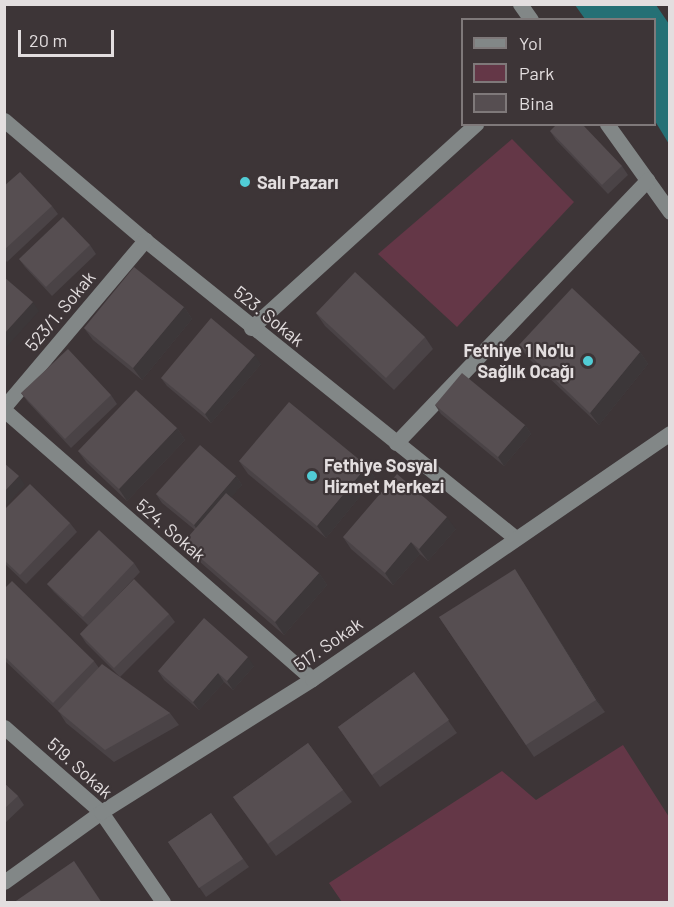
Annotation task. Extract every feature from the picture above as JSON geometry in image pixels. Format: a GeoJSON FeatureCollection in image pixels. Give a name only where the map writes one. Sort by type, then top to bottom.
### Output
{"type":"FeatureCollection","features":[{"type":"Feature","properties":{"kind":"street"},"geometry":{"type":"LineString","coordinates":[[520,4],[530,18]]}},
{"type":"Feature","properties":{"kind":"street","name":"523. Sokak"},"geometry":{"type":"LineString","coordinates":[[4,120],[251,328],[515,537]]}},
{"type":"Feature","properties":{"kind":"street"},"geometry":{"type":"LineString","coordinates":[[251,328],[474,126]]}},
{"type":"Feature","properties":{"kind":"street"},"geometry":{"type":"LineString","coordinates":[[608,126],[669,212]]}},
{"type":"Feature","properties":{"kind":"street"},"geometry":{"type":"LineString","coordinates":[[396,443],[647,180]]}},
{"type":"Feature","properties":{"kind":"street","name":"523/1. Sokak"},"geometry":{"type":"LineString","coordinates":[[4,408],[145,240]]}},
{"type":"Feature","properties":{"kind":"street","name":"524. Sokak"},"geometry":{"type":"LineString","coordinates":[[4,408],[312,680]]}},
{"type":"Feature","properties":{"kind":"street","name":"517. Sokak"},"geometry":{"type":"LineString","coordinates":[[4,882],[101,812],[312,680],[515,537],[669,433]]}},
{"type":"Feature","properties":{"kind":"street","name":"519. Sokak"},"geometry":{"type":"LineString","coordinates":[[4,727],[101,812],[163,903]]}},
{"type":"Feature","properties":{"kind":"green space"},"geometry":{"type":"Polygon","coordinates":[[[512,139],[574,202],[457,327],[378,254],[512,139]]]}},
{"type":"Feature","properties":{"kind":"green space"},"geometry":{"type":"Polygon","coordinates":[[[623,745],[669,817],[669,902],[342,902],[329,883],[502,771],[536,800],[623,745]]]}},
{"type":"Feature","properties":{"kind":"water"},"geometry":{"type":"Polygon","coordinates":[[[575,5],[656,5],[669,24],[669,144],[656,123],[656,18],[584,18],[575,5]]]}},
{"type":"Feature","properties":{"kind":"building"},"geometry":{"type":"Polygon","coordinates":[[[555,126],[584,126],[622,166],[602,185],[550,131],[555,126]]]}},
{"type":"Feature","properties":{"kind":"building"},"geometry":{"type":"Polygon","coordinates":[[[20,172],[52,206],[4,250],[4,186],[20,172]]]}},
{"type":"Feature","properties":{"kind":"building"},"geometry":{"type":"Polygon","coordinates":[[[63,217],[90,245],[46,287],[19,259],[63,217]]]}},
{"type":"Feature","properties":{"kind":"building"},"geometry":{"type":"Polygon","coordinates":[[[134,267],[184,307],[133,368],[84,328],[134,267]]]}},
{"type":"Feature","properties":{"kind":"building"},"geometry":{"type":"Polygon","coordinates":[[[355,272],[425,337],[386,378],[316,313],[355,272]]]}},
{"type":"Feature","properties":{"kind":"building"},"geometry":{"type":"Polygon","coordinates":[[[4,277],[33,302],[4,334],[4,277]]]}},
{"type":"Feature","properties":{"kind":"building","name":"Fethiye 1 No'lu Sağlık Ocağı"},"geometry":{"type":"Polygon","coordinates":[[[572,288],[640,352],[590,413],[519,345],[572,288]]]}},
{"type":"Feature","properties":{"kind":"building"},"geometry":{"type":"Polygon","coordinates":[[[211,318],[255,355],[205,414],[161,378],[211,318]]]}},
{"type":"Feature","properties":{"kind":"building"},"geometry":{"type":"Polygon","coordinates":[[[68,349],[111,395],[65,439],[21,393],[68,349]]]}},
{"type":"Feature","properties":{"kind":"building"},"geometry":{"type":"Polygon","coordinates":[[[462,373],[525,425],[498,457],[435,405],[462,373]]]}},
{"type":"Feature","properties":{"kind":"building"},"geometry":{"type":"Polygon","coordinates":[[[136,390],[177,428],[119,489],[78,451],[136,390]]]}},
{"type":"Feature","properties":{"kind":"building","name":"Fethiye Sosyal Hizmet Merkezi"},"geometry":{"type":"Polygon","coordinates":[[[289,402],[367,466],[317,526],[239,461],[289,402]]]}},
{"type":"Feature","properties":{"kind":"building"},"geometry":{"type":"Polygon","coordinates":[[[200,445],[236,476],[194,525],[156,494],[200,445]]]}},
{"type":"Feature","properties":{"kind":"building"},"geometry":{"type":"Polygon","coordinates":[[[4,463],[19,476],[4,492],[4,463]]]}},
{"type":"Feature","properties":{"kind":"building"},"geometry":{"type":"Polygon","coordinates":[[[397,474],[447,517],[419,549],[411,542],[385,573],[343,537],[397,474]]]}},
{"type":"Feature","properties":{"kind":"building"},"geometry":{"type":"Polygon","coordinates":[[[30,484],[70,523],[20,575],[4,560],[4,510],[30,484]]]}},
{"type":"Feature","properties":{"kind":"building"},"geometry":{"type":"Polygon","coordinates":[[[226,493],[319,573],[275,622],[183,543],[226,493]]]}},
{"type":"Feature","properties":{"kind":"building"},"geometry":{"type":"Polygon","coordinates":[[[99,530],[134,563],[83,617],[47,584],[99,530]]]}},
{"type":"Feature","properties":{"kind":"building"},"geometry":{"type":"Polygon","coordinates":[[[515,569],[596,700],[526,745],[439,617],[515,569]]]}},
{"type":"Feature","properties":{"kind":"building"},"geometry":{"type":"Polygon","coordinates":[[[134,579],[169,614],[114,668],[80,634],[134,579]]]}},
{"type":"Feature","properties":{"kind":"building"},"geometry":{"type":"Polygon","coordinates":[[[12,581],[94,661],[53,703],[4,656],[4,589],[12,581]]]}},
{"type":"Feature","properties":{"kind":"building"},"geometry":{"type":"Polygon","coordinates":[[[204,618],[248,657],[227,681],[218,673],[193,702],[158,671],[204,618]]]}},
{"type":"Feature","properties":{"kind":"building"},"geometry":{"type":"Polygon","coordinates":[[[102,664],[170,713],[105,750],[58,711],[102,664]]]}},
{"type":"Feature","properties":{"kind":"building"},"geometry":{"type":"Polygon","coordinates":[[[414,672],[449,720],[372,775],[338,727],[414,672]]]}},
{"type":"Feature","properties":{"kind":"building"},"geometry":{"type":"Polygon","coordinates":[[[308,743],[343,790],[268,844],[233,797],[308,743]]]}},
{"type":"Feature","properties":{"kind":"building"},"geometry":{"type":"Polygon","coordinates":[[[4,783],[18,796],[4,809],[4,783]]]}},
{"type":"Feature","properties":{"kind":"building"},"geometry":{"type":"Polygon","coordinates":[[[211,813],[243,859],[199,888],[168,842],[211,813]]]}},
{"type":"Feature","properties":{"kind":"building"},"geometry":{"type":"Polygon","coordinates":[[[74,861],[102,903],[13,903],[74,861]]]}},
{"type":"Feature","properties":{"kind":"place","name":"Salı Pazarı"},"geometry":{"type":"Point","coordinates":[245,182]}},
{"type":"Feature","properties":{"kind":"place","name":"Fethiye 1 No'lu Sağlık Ocağı"},"geometry":{"type":"Point","coordinates":[588,361]}},
{"type":"Feature","properties":{"kind":"place","name":"Fethiye Sosyal Hizmet Merkezi"},"geometry":{"type":"Point","coordinates":[312,476]}}]}
